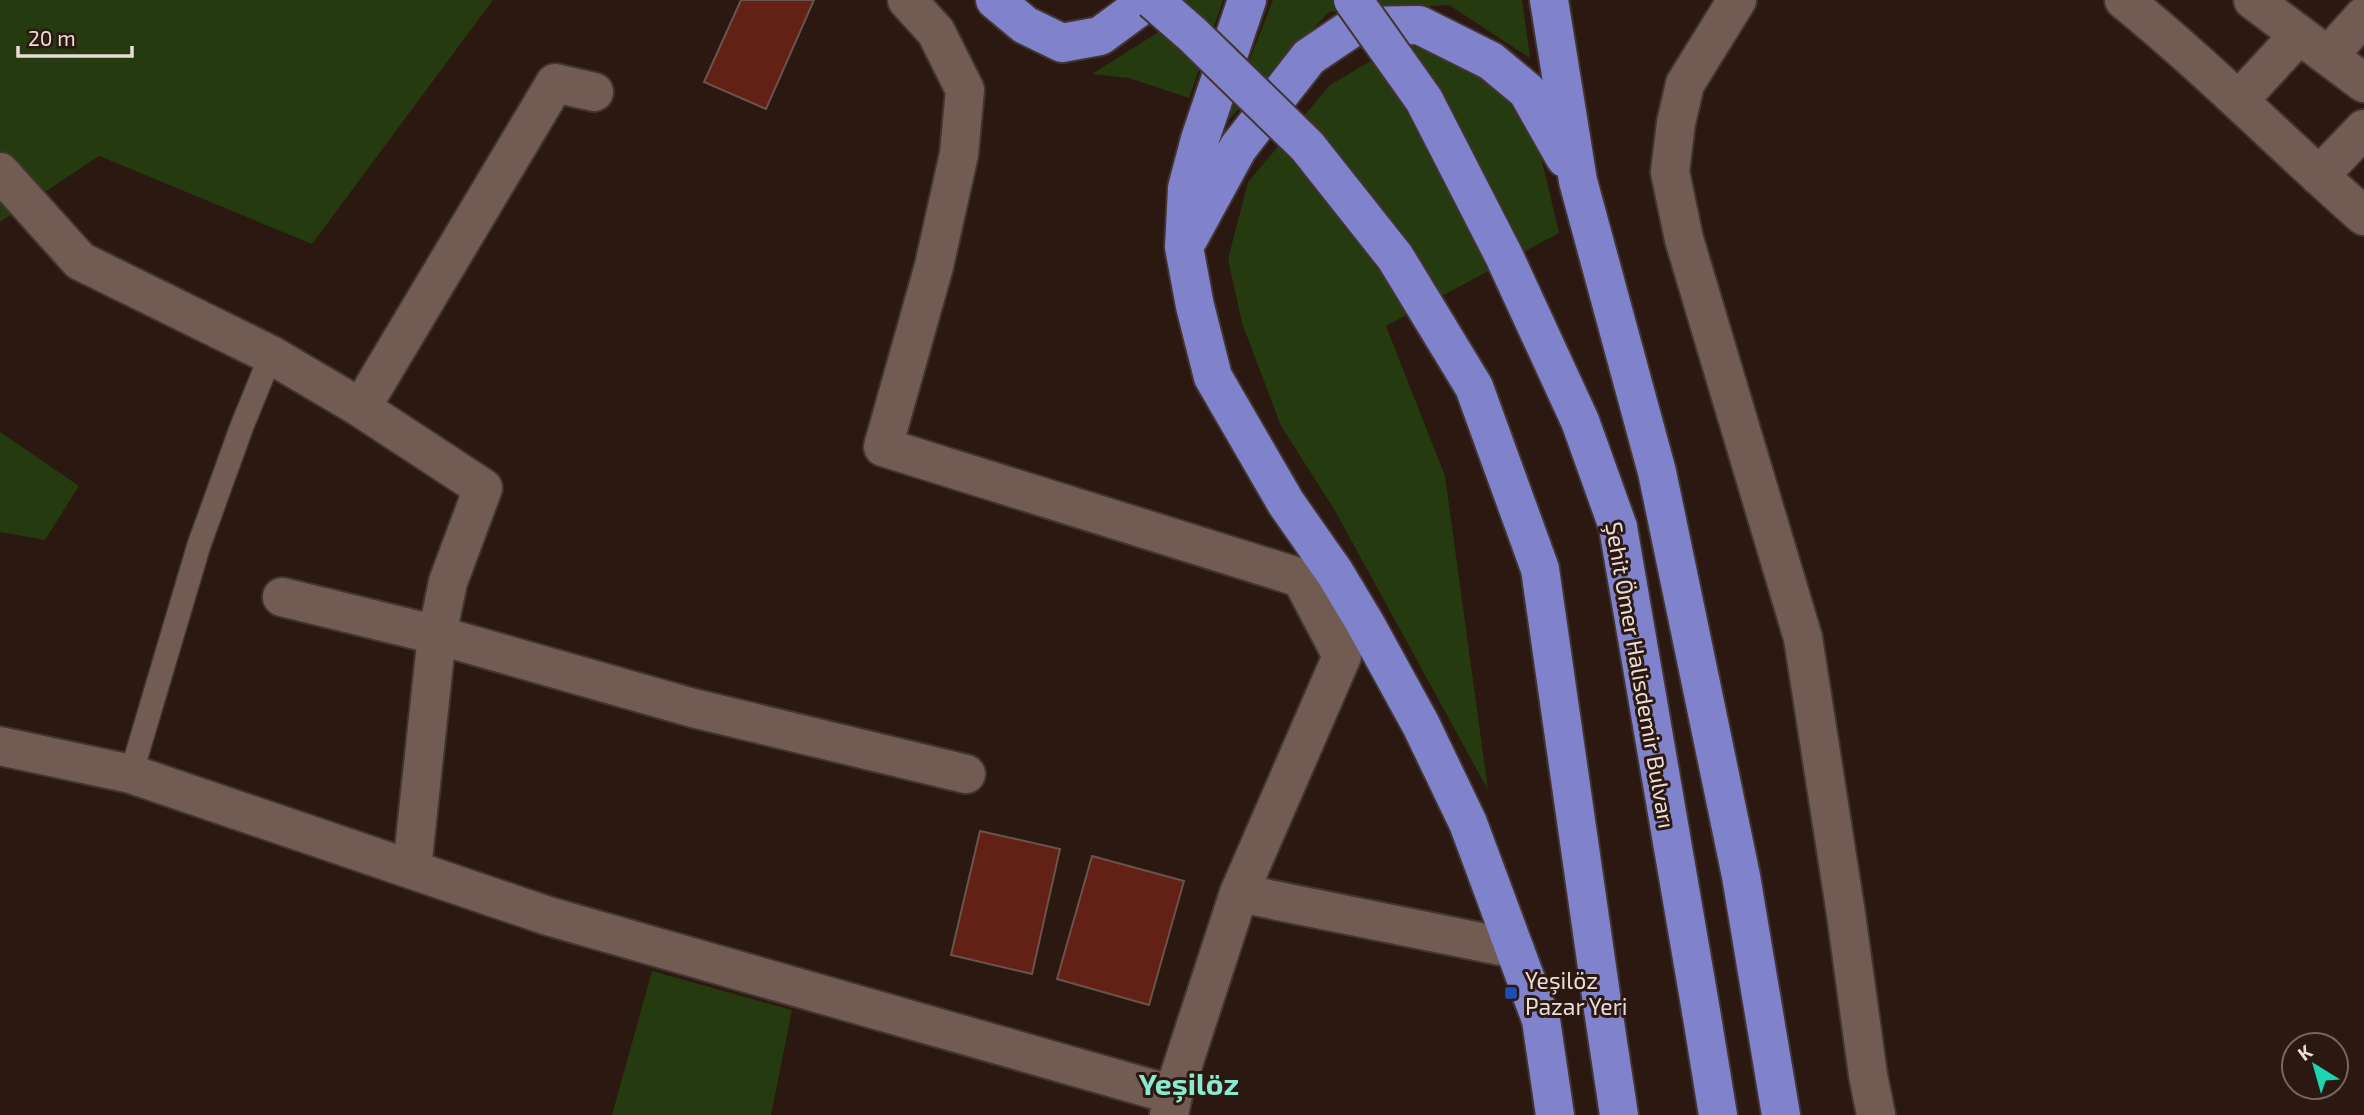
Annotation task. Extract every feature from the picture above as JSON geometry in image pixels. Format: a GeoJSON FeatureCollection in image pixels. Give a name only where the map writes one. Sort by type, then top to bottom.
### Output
{"type":"FeatureCollection","features":[{"type":"Feature","properties":{"kind":"highway"},"geometry":{"type":"LineString","coordinates":[[995,0],[1025,24],[1062,43],[1100,36],[1151,0],[1193,35],[1307,146],[1395,257],[1474,387],[1540,569],[1619,1115]]}},
{"type":"Feature","properties":{"kind":"highway"},"geometry":{"type":"LineString","coordinates":[[1247,0],[1200,139],[1187,188],[1184,247],[1195,306],[1213,377],[1286,503],[1335,573],[1359,613],[1421,725],[1468,823],[1541,1020],[1555,1115]]}},
{"type":"Feature","properties":{"kind":"highway","name":"Şehit Ömer Halisdemir Bulvarı"},"geometry":{"type":"LineString","coordinates":[[1353,0],[1424,100],[1504,256],[1580,421],[1614,515],[1718,1115]]}},
{"type":"Feature","properties":{"kind":"highway"},"geometry":{"type":"LineString","coordinates":[[1549,0],[1578,181],[1657,472],[1741,876],[1781,1115]]}},
{"type":"Feature","properties":{"kind":"highway"},"geometry":{"type":"LineString","coordinates":[[1184,247],[1238,148],[1309,57],[1355,26],[1419,25],[1491,61],[1527,91],[1578,181]]}},
{"type":"Feature","properties":{"kind":"street"},"geometry":{"type":"LineString","coordinates":[[0,746],[131,774],[548,916],[1171,1105],[1239,893],[1342,656],[1301,578],[883,447],[934,266],[959,155],[965,90],[936,32],[907,0]]}},
{"type":"Feature","properties":{"kind":"street"},"geometry":{"type":"LineString","coordinates":[[1737,0],[1685,84],[1676,124],[1670,172],[1684,239],[1803,638],[1876,1115]]}},
{"type":"Feature","properties":{"kind":"street"},"geometry":{"type":"LineString","coordinates":[[2123,0],[2182,47],[2364,216]]}},
{"type":"Feature","properties":{"kind":"street"},"geometry":{"type":"LineString","coordinates":[[2253,0],[2364,83]]}},
{"type":"Feature","properties":{"kind":"street"},"geometry":{"type":"LineString","coordinates":[[2239,100],[2314,45],[2364,16]]}},
{"type":"Feature","properties":{"kind":"street"},"geometry":{"type":"LineString","coordinates":[[361,408],[555,83],[594,92]]}},
{"type":"Feature","properties":{"kind":"street"},"geometry":{"type":"LineString","coordinates":[[2319,176],[2364,129]]}},
{"type":"Feature","properties":{"kind":"street"},"geometry":{"type":"LineString","coordinates":[[0,172],[80,261],[271,355],[361,408],[483,488],[448,582],[438,635],[412,868]]}},
{"type":"Feature","properties":{"kind":"street"},"geometry":{"type":"LineString","coordinates":[[282,597],[438,635],[693,708],[966,774]]}},
{"type":"Feature","properties":{"kind":"street"},"geometry":{"type":"LineString","coordinates":[[1239,893],[1515,949]]}},
{"type":"Feature","properties":{"kind":"lane"},"geometry":{"type":"LineString","coordinates":[[131,774],[199,545],[271,355]]}},
{"type":"Feature","properties":{"kind":"green space"},"geometry":{"type":"Polygon","coordinates":[[[0,0],[493,0],[312,244],[99,156],[0,222],[0,0]]]}},
{"type":"Feature","properties":{"kind":"green space"},"geometry":{"type":"Polygon","coordinates":[[[1179,0],[1223,0],[1189,98],[1129,78],[1092,74],[1157,33],[1179,0]]]}},
{"type":"Feature","properties":{"kind":"green space"},"geometry":{"type":"Polygon","coordinates":[[[1273,0],[1522,0],[1530,58],[1449,5],[1329,12],[1224,125],[1273,0]]]}},
{"type":"Feature","properties":{"kind":"green space"},"geometry":{"type":"Polygon","coordinates":[[[1401,43],[1448,55],[1499,88],[1539,148],[1559,233],[1386,326],[1445,476],[1488,790],[1334,509],[1281,426],[1242,323],[1228,259],[1248,182],[1330,85],[1401,43]]]}},
{"type":"Feature","properties":{"kind":"green space"},"geometry":{"type":"Polygon","coordinates":[[[0,432],[79,486],[45,540],[0,532],[0,432]]]}},
{"type":"Feature","properties":{"kind":"green space"},"geometry":{"type":"Polygon","coordinates":[[[652,971],[792,1010],[771,1115],[612,1115],[652,971]]]}},
{"type":"Feature","properties":{"kind":"building"},"geometry":{"type":"Polygon","coordinates":[[[741,0],[814,0],[766,109],[704,82],[741,0]]]}},
{"type":"Feature","properties":{"kind":"building"},"geometry":{"type":"Polygon","coordinates":[[[980,831],[1060,849],[1032,974],[951,955],[980,831]]]}},
{"type":"Feature","properties":{"kind":"building"},"geometry":{"type":"Polygon","coordinates":[[[1092,856],[1184,881],[1149,1005],[1057,979],[1092,856]]]}},
{"type":"Feature","properties":{"kind":"place","name":"Yeşilöz Pazar Yeri"},"geometry":{"type":"Point","coordinates":[1511,993]}},
{"type":"Feature","properties":{"kind":"district","name":"Yeşilöz"},"geometry":{"type":"Point","coordinates":[1189,1083]}}]}
